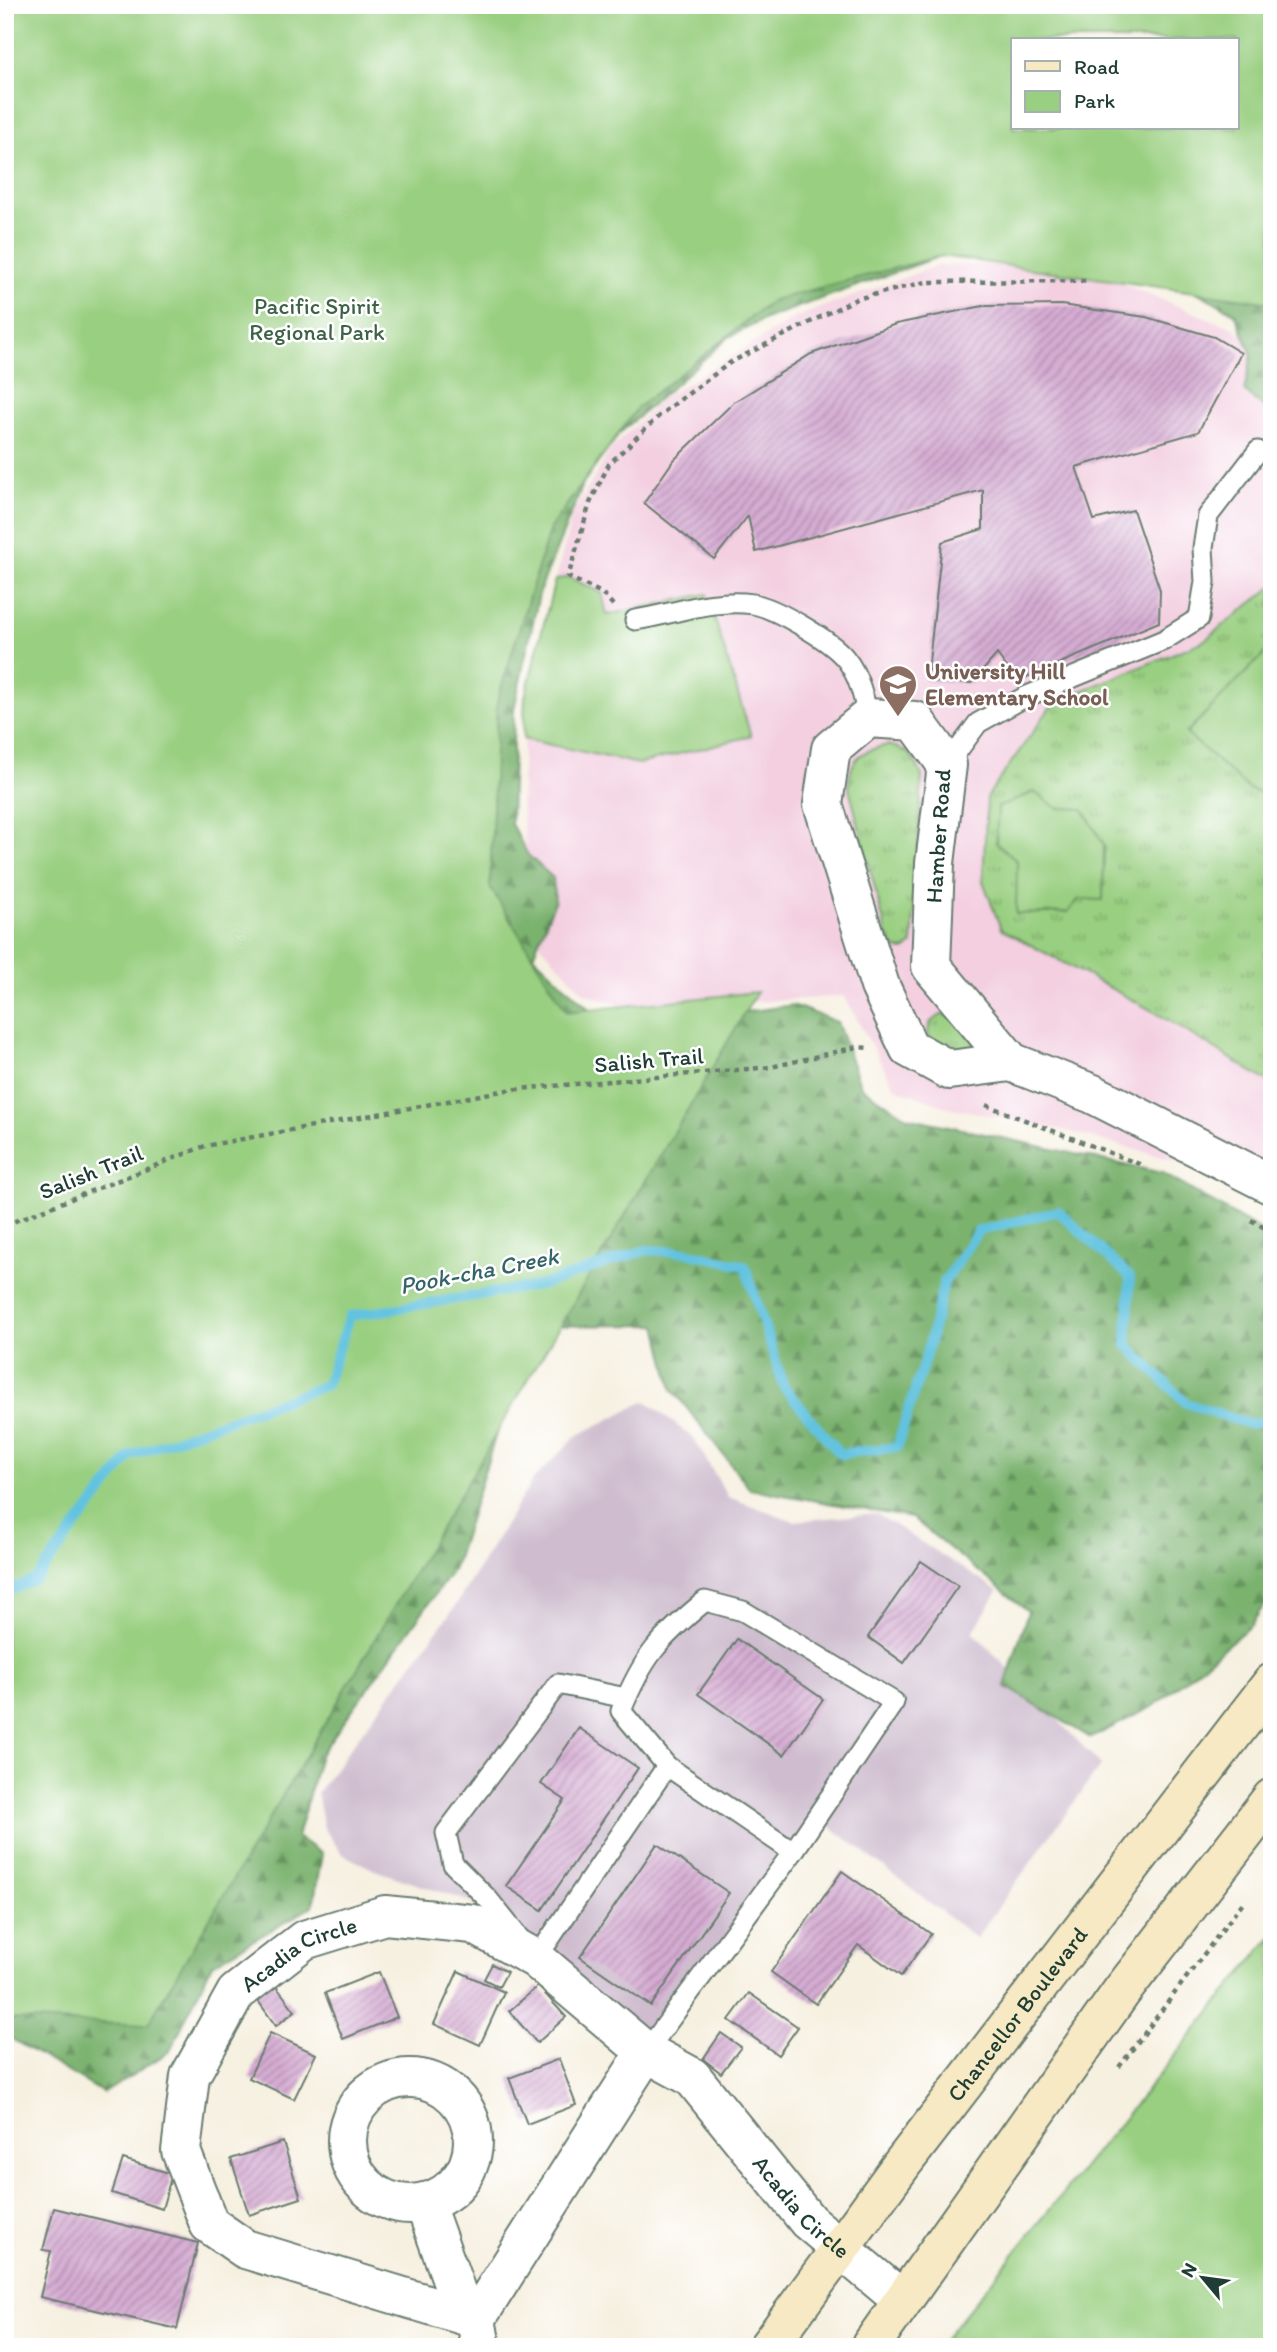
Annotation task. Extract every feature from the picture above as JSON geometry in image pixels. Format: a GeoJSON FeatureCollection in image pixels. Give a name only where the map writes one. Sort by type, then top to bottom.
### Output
{"type":"FeatureCollection","features":[{"type":"Feature","properties":{"kind":"main road","name":"Chancellor Boulevard"},"geometry":{"type":"LineString","coordinates":[[768,2347],[840,2248],[1272,1683]]}},
{"type":"Feature","properties":{"kind":"main road"},"geometry":{"type":"LineString","coordinates":[[870,2347],[1122,1991],[1272,1798]]}},
{"type":"Feature","properties":{"kind":"street","name":"Hamber Road"},"geometry":{"type":"LineString","coordinates":[[868,718],[915,721],[947,765],[935,863],[931,966]]}},
{"type":"Feature","properties":{"kind":"street"},"geometry":{"type":"LineString","coordinates":[[868,718],[831,749],[823,804],[880,986],[909,1048],[949,1070],[1012,1062]]}},
{"type":"Feature","properties":{"kind":"street"},"geometry":{"type":"LineString","coordinates":[[880,986],[931,966],[1012,1062],[1093,1094],[1272,1185]]}},
{"type":"Feature","properties":{"kind":"street","name":"Acadia Circle"},"geometry":{"type":"LineString","coordinates":[[479,2333],[245,2249],[209,2224],[181,2151],[190,2076],[236,1993],[303,1940],[385,1915],[473,1924],[537,1959],[646,2052],[692,2077],[795,2207],[902,2300]]}},
{"type":"Feature","properties":{"kind":"street"},"geometry":{"type":"LineString","coordinates":[[424,2202],[457,2297],[479,2333],[646,2052]]}},
{"type":"Feature","properties":{"kind":"lane"},"geometry":{"type":"LineString","coordinates":[[947,765],[978,723],[1025,697],[1164,640],[1199,618],[1205,582],[1203,548],[1208,516],[1258,451]]}},
{"type":"Feature","properties":{"kind":"lane"},"geometry":{"type":"LineString","coordinates":[[635,620],[708,605],[752,604],[789,617],[845,658],[863,692],[868,718]]}},
{"type":"Feature","properties":{"kind":"lane"},"geometry":{"type":"LineString","coordinates":[[646,2052],[793,1852],[894,1702],[743,1611],[705,1601],[666,1634],[634,1676],[621,1711],[667,1766],[793,1852]]}},
{"type":"Feature","properties":{"kind":"lane"},"geometry":{"type":"LineString","coordinates":[[626,1698],[558,1684],[446,1833],[453,1864],[488,1899],[537,1959],[667,1766]]}},
{"type":"Feature","properties":{"kind":"path"},"geometry":{"type":"LineString","coordinates":[[635,620],[626,619],[602,593],[568,577],[590,503],[609,464],[662,414],[731,362],[856,299],[926,282],[1089,281]]}},
{"type":"Feature","properties":{"kind":"path","name":"Salish Trail"},"geometry":{"type":"LineString","coordinates":[[5,1225],[205,1146],[508,1090],[771,1067],[857,1047],[877,1048]]}},
{"type":"Feature","properties":{"kind":"path"},"geometry":{"type":"LineString","coordinates":[[973,1101],[1147,1167]]}},
{"type":"Feature","properties":{"kind":"path"},"geometry":{"type":"LineString","coordinates":[[1239,1213],[1272,1232]]}},
{"type":"Feature","properties":{"kind":"shaded area","name":"University Hill Elementary School"},"geometry":{"type":"Polygon","coordinates":[[[1067,262],[1235,329],[1272,363],[1272,1206],[1198,1167],[1071,1132],[943,1106],[895,1088],[844,996],[635,1010],[584,993],[533,936],[521,802],[525,697],[573,513],[611,449],[663,398],[796,317],[936,266],[1067,262]]]}},
{"type":"Feature","properties":{"kind":"shaded area"},"geometry":{"type":"Polygon","coordinates":[[[646,1401],[694,1439],[728,1497],[794,1521],[877,1514],[998,1591],[973,1632],[1101,1765],[976,1938],[818,1817],[646,2052],[471,1902],[377,1871],[342,1854],[324,1828],[317,1793],[454,1608],[532,1481],[576,1436],[646,1401]]]}},
{"type":"Feature","properties":{"kind":"green space","name":"Pacific Spirit Regional Park"},"geometry":{"type":"Polygon","coordinates":[[[5,5],[1272,5],[1272,415],[1244,391],[1252,355],[1235,313],[1142,262],[1060,247],[941,256],[767,318],[729,337],[620,433],[584,482],[540,590],[514,709],[511,824],[528,855],[553,878],[555,901],[533,955],[591,1011],[671,1023],[793,1005],[837,1022],[861,1087],[907,1117],[1162,1173],[1272,1237],[1272,1593],[1251,1625],[1154,1706],[1091,1738],[1005,1686],[1028,1611],[912,1518],[750,1489],[672,1389],[657,1325],[530,1326],[454,1568],[320,1755],[297,1837],[322,1854],[313,1906],[212,1964],[170,2051],[104,2093],[5,2035],[5,5]]]}},
{"type":"Feature","properties":{"kind":"green space","name":"Pacific Spirit Regional Park"},"geometry":{"type":"Polygon","coordinates":[[[5,5],[1272,5],[1272,303],[941,256],[773,300],[638,407],[550,528],[497,702],[490,887],[567,1012],[757,992],[147,2025],[5,2019],[5,5]]]}},
{"type":"Feature","properties":{"kind":"green space"},"geometry":{"type":"Polygon","coordinates":[[[568,577],[602,593],[607,615],[707,594],[751,736],[639,764],[523,739],[525,697],[555,580],[568,577]]]}},
{"type":"Feature","properties":{"kind":"green space"},"geometry":{"type":"Polygon","coordinates":[[[1272,587],[1272,1084],[1153,1011],[1001,929],[983,881],[987,797],[1054,702],[1202,642],[1272,587]]]}},
{"type":"Feature","properties":{"kind":"green space"},"geometry":{"type":"Polygon","coordinates":[[[1272,646],[1272,797],[1249,789],[1186,733],[1272,646]]]}},
{"type":"Feature","properties":{"kind":"green space"},"geometry":{"type":"Polygon","coordinates":[[[888,745],[910,755],[922,776],[912,945],[904,950],[896,949],[887,935],[849,788],[851,769],[858,758],[863,753],[888,745]]]}},
{"type":"Feature","properties":{"kind":"green space"},"geometry":{"type":"Polygon","coordinates":[[[1034,792],[1057,808],[1083,809],[1104,845],[1103,900],[1079,899],[1068,912],[1016,914],[1017,861],[996,843],[998,807],[1034,792]]]}},
{"type":"Feature","properties":{"kind":"green space"},"geometry":{"type":"Polygon","coordinates":[[[943,1014],[954,1019],[975,1043],[974,1048],[966,1052],[934,1043],[928,1034],[929,1023],[943,1014]]]}},
{"type":"Feature","properties":{"kind":"green space"},"geometry":{"type":"Polygon","coordinates":[[[1272,1936],[1272,2347],[938,2347],[1272,1936]]]}},
{"type":"Feature","properties":{"kind":"building","name":"University Hill Elementary School"},"geometry":{"type":"Polygon","coordinates":[[[1061,305],[1146,317],[1214,337],[1241,353],[1198,432],[1076,467],[1094,520],[1133,510],[1160,590],[1159,622],[1017,681],[997,654],[972,683],[927,681],[942,542],[983,529],[983,490],[756,552],[748,516],[714,559],[644,503],[673,461],[734,402],[811,354],[896,324],[983,306],[1061,305]]]}},
{"type":"Feature","properties":{"kind":"building"},"geometry":{"type":"Polygon","coordinates":[[[921,1561],[958,1586],[904,1663],[868,1637],[921,1561]]]}},
{"type":"Feature","properties":{"kind":"building"},"geometry":{"type":"Polygon","coordinates":[[[737,1639],[823,1699],[784,1755],[698,1694],[737,1639]]]}},
{"type":"Feature","properties":{"kind":"building"},"geometry":{"type":"Polygon","coordinates":[[[579,1728],[638,1768],[542,1910],[506,1886],[565,1800],[541,1784],[579,1728]]]}},
{"type":"Feature","properties":{"kind":"building"},"geometry":{"type":"Polygon","coordinates":[[[657,1844],[729,1893],[651,2006],[580,1957],[657,1844]]]}},
{"type":"Feature","properties":{"kind":"building"},"geometry":{"type":"Polygon","coordinates":[[[842,1871],[931,1934],[901,1976],[858,1945],[816,2004],[771,1972],[842,1871]]]}},
{"type":"Feature","properties":{"kind":"building"},"geometry":{"type":"Polygon","coordinates":[[[492,1964],[507,1972],[499,1987],[484,1979],[492,1964]]]}},
{"type":"Feature","properties":{"kind":"building"},"geometry":{"type":"Polygon","coordinates":[[[458,1971],[504,1992],[480,2045],[434,2024],[458,1971]]]}},
{"type":"Feature","properties":{"kind":"building"},"geometry":{"type":"Polygon","coordinates":[[[379,1972],[397,2017],[343,2039],[325,1993],[379,1972]]]}},
{"type":"Feature","properties":{"kind":"building"},"geometry":{"type":"Polygon","coordinates":[[[272,1981],[295,2011],[276,2026],[254,1995],[272,1981]]]}},
{"type":"Feature","properties":{"kind":"building"},"geometry":{"type":"Polygon","coordinates":[[[538,1986],[566,2017],[537,2043],[509,2011],[538,1986]]]}},
{"type":"Feature","properties":{"kind":"building"},"geometry":{"type":"Polygon","coordinates":[[[749,1993],[798,2027],[778,2055],[729,2020],[749,1993]]]}},
{"type":"Feature","properties":{"kind":"building"},"geometry":{"type":"Polygon","coordinates":[[[270,2033],[316,2054],[294,2099],[249,2078],[270,2033]]]}},
{"type":"Feature","properties":{"kind":"building"},"geometry":{"type":"Polygon","coordinates":[[[721,2033],[741,2047],[721,2073],[703,2059],[721,2033]]]}},
{"type":"Feature","properties":{"kind":"building"},"geometry":{"type":"Polygon","coordinates":[[[559,2059],[576,2105],[527,2124],[509,2078],[559,2059]]]}},
{"type":"Feature","properties":{"kind":"building"},"geometry":{"type":"Polygon","coordinates":[[[283,2142],[301,2198],[249,2215],[231,2159],[283,2142]]]}},
{"type":"Feature","properties":{"kind":"building"},"geometry":{"type":"Polygon","coordinates":[[[123,2159],[172,2174],[162,2209],[112,2193],[123,2159]]]}},
{"type":"Feature","properties":{"kind":"building"},"geometry":{"type":"Polygon","coordinates":[[[54,2208],[198,2243],[177,2329],[40,2297],[51,2251],[43,2250],[54,2208]]]}},
{"type":"Feature","properties":{"kind":"waterway","name":"Pook-cha Creek"},"geometry":{"type":"LineString","coordinates":[[5,1593],[36,1579],[130,1456],[326,1385],[350,1316],[542,1285],[646,1250],[687,1252],[745,1266],[784,1387],[840,1454],[897,1447],[929,1345],[944,1282],[978,1231],[1058,1211],[1130,1277],[1127,1345],[1186,1403],[1249,1424],[1272,1421]]}},
{"type":"Feature","properties":{"kind":"place","name":"University Hill Elementary School"},"geometry":{"type":"Point","coordinates":[898,718]}}]}
